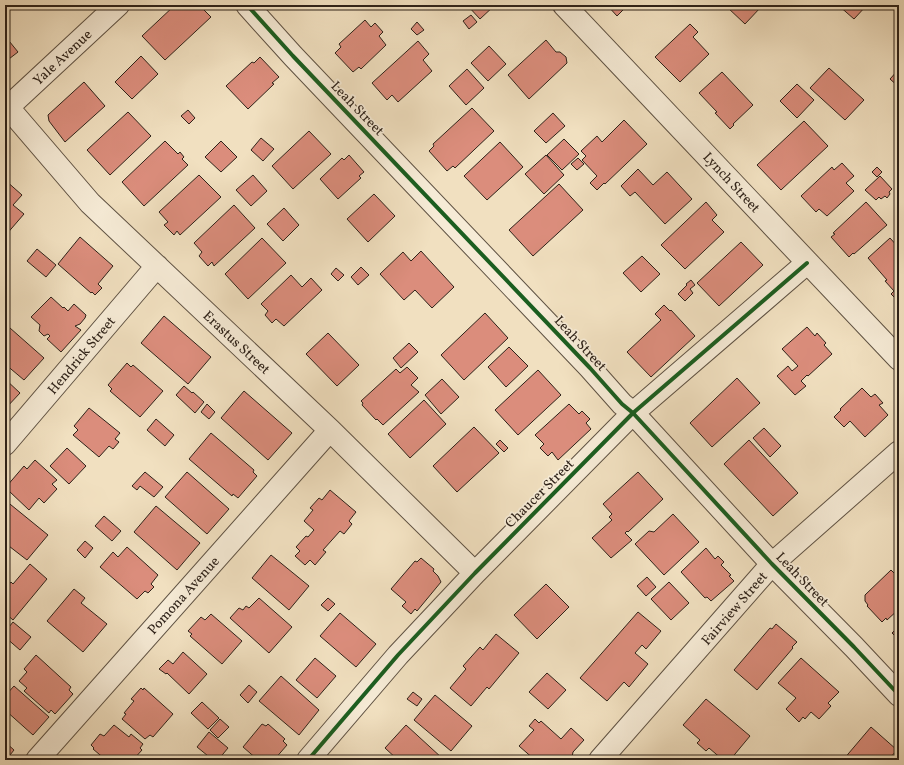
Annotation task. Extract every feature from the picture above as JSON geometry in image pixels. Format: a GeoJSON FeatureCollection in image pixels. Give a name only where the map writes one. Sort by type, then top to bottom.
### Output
{"type":"FeatureCollection","features":[{"type":"Feature","properties":{"kind":"street","name":"Yale Avenue"},"geometry":{"type":"LineString","coordinates":[[6,107],[118,5]]}},
{"type":"Feature","properties":{"kind":"street","name":"Leah Street"},"geometry":{"type":"LineString","coordinates":[[247,5],[293,56],[622,404],[633,413],[772,564],[854,647],[899,696]]}},
{"type":"Feature","properties":{"kind":"street","name":"Lynch Street"},"geometry":{"type":"LineString","coordinates":[[564,5],[899,359]]}},
{"type":"Feature","properties":{"kind":"street","name":"Erastus Street"},"geometry":{"type":"LineString","coordinates":[[6,107],[90,203],[330,430],[475,573]]}},
{"type":"Feature","properties":{"kind":"street","name":"Chaucer Street"},"geometry":{"type":"LineString","coordinates":[[308,760],[398,655],[475,573],[633,413],[807,263]]}},
{"type":"Feature","properties":{"kind":"street","name":"Hendrick Street"},"geometry":{"type":"LineString","coordinates":[[5,444],[156,266]]}},
{"type":"Feature","properties":{"kind":"street","name":"Pomona Avenue"},"geometry":{"type":"LineString","coordinates":[[37,760],[330,430]]}},
{"type":"Feature","properties":{"kind":"street","name":"Fairview Street"},"geometry":{"type":"LineString","coordinates":[[600,760],[772,564],[899,452]]}},
{"type":"Feature","properties":{"kind":"building"},"geometry":{"type":"Polygon","coordinates":[[[175,5],[199,5],[211,17],[165,60],[142,36],[175,5]]]}},
{"type":"Feature","properties":{"kind":"building"},"geometry":{"type":"Polygon","coordinates":[[[467,5],[495,5],[480,19],[467,5]]]}},
{"type":"Feature","properties":{"kind":"building"},"geometry":{"type":"Polygon","coordinates":[[[607,5],[628,5],[617,16],[607,5]]]}},
{"type":"Feature","properties":{"kind":"building"},"geometry":{"type":"Polygon","coordinates":[[[729,5],[759,5],[761,7],[745,24],[727,7],[729,5]]]}},
{"type":"Feature","properties":{"kind":"building"},"geometry":{"type":"Polygon","coordinates":[[[838,5],[867,5],[854,19],[838,5]]]}},
{"type":"Feature","properties":{"kind":"building"},"geometry":{"type":"Polygon","coordinates":[[[471,15],[477,22],[469,29],[463,21],[471,15]]]}},
{"type":"Feature","properties":{"kind":"building"},"geometry":{"type":"Polygon","coordinates":[[[365,20],[371,27],[375,23],[383,32],[379,36],[386,45],[361,69],[359,67],[353,72],[335,53],[341,47],[339,44],[365,20]]]}},
{"type":"Feature","properties":{"kind":"building"},"geometry":{"type":"Polygon","coordinates":[[[417,22],[424,30],[417,35],[411,29],[417,22]]]}},
{"type":"Feature","properties":{"kind":"building"},"geometry":{"type":"Polygon","coordinates":[[[690,24],[698,32],[693,37],[709,54],[680,82],[655,57],[690,24]]]}},
{"type":"Feature","properties":{"kind":"building"},"geometry":{"type":"Polygon","coordinates":[[[5,36],[18,52],[5,62],[5,36]]]}},
{"type":"Feature","properties":{"kind":"building"},"geometry":{"type":"Polygon","coordinates":[[[546,40],[556,52],[560,52],[566,57],[567,63],[529,99],[508,75],[546,40]]]}},
{"type":"Feature","properties":{"kind":"building"},"geometry":{"type":"Polygon","coordinates":[[[418,41],[429,54],[423,60],[432,71],[398,102],[392,95],[387,100],[372,83],[418,41]]]}},
{"type":"Feature","properties":{"kind":"building"},"geometry":{"type":"Polygon","coordinates":[[[489,46],[506,64],[488,81],[471,63],[489,46]]]}},
{"type":"Feature","properties":{"kind":"building"},"geometry":{"type":"Polygon","coordinates":[[[141,56],[158,74],[132,99],[115,82],[141,56]]]}},
{"type":"Feature","properties":{"kind":"building"},"geometry":{"type":"Polygon","coordinates":[[[260,57],[279,77],[272,83],[274,84],[248,109],[226,86],[252,62],[254,63],[260,57]]]}},
{"type":"Feature","properties":{"kind":"building"},"geometry":{"type":"Polygon","coordinates":[[[829,68],[864,100],[845,120],[810,88],[829,68]]]}},
{"type":"Feature","properties":{"kind":"building"},"geometry":{"type":"Polygon","coordinates":[[[467,69],[484,88],[466,105],[449,86],[467,69]]]}},
{"type":"Feature","properties":{"kind":"building"},"geometry":{"type":"Polygon","coordinates":[[[899,69],[899,87],[890,79],[899,69]]]}},
{"type":"Feature","properties":{"kind":"building"},"geometry":{"type":"Polygon","coordinates":[[[722,72],[753,105],[733,124],[734,125],[730,129],[715,113],[717,112],[699,93],[722,72]]]}},
{"type":"Feature","properties":{"kind":"building"},"geometry":{"type":"Polygon","coordinates":[[[84,82],[105,106],[65,142],[49,121],[48,115],[84,82]]]}},
{"type":"Feature","properties":{"kind":"building"},"geometry":{"type":"Polygon","coordinates":[[[797,84],[814,100],[797,118],[780,101],[797,84]]]}},
{"type":"Feature","properties":{"kind":"building"},"geometry":{"type":"Polygon","coordinates":[[[472,108],[494,131],[455,168],[453,166],[447,171],[429,151],[434,146],[433,144],[472,108]]]}},
{"type":"Feature","properties":{"kind":"building"},"geometry":{"type":"Polygon","coordinates":[[[188,110],[195,118],[189,124],[181,116],[188,110]]]}},
{"type":"Feature","properties":{"kind":"building"},"geometry":{"type":"Polygon","coordinates":[[[128,112],[151,136],[110,175],[87,150],[128,112]]]}},
{"type":"Feature","properties":{"kind":"building"},"geometry":{"type":"Polygon","coordinates":[[[553,113],[565,126],[546,143],[534,131],[553,113]]]}},
{"type":"Feature","properties":{"kind":"building"},"geometry":{"type":"Polygon","coordinates":[[[624,120],[647,144],[597,190],[590,183],[597,176],[582,160],[586,156],[581,151],[597,136],[602,142],[624,120]]]}},
{"type":"Feature","properties":{"kind":"building"},"geometry":{"type":"Polygon","coordinates":[[[804,121],[828,146],[781,190],[757,165],[804,121]]]}},
{"type":"Feature","properties":{"kind":"building"},"geometry":{"type":"Polygon","coordinates":[[[309,131],[331,154],[293,189],[272,166],[309,131]]]}},
{"type":"Feature","properties":{"kind":"building"},"geometry":{"type":"Polygon","coordinates":[[[261,138],[274,149],[263,161],[251,150],[261,138]]]}},
{"type":"Feature","properties":{"kind":"building"},"geometry":{"type":"Polygon","coordinates":[[[564,139],[579,154],[562,170],[547,155],[564,139]]]}},
{"type":"Feature","properties":{"kind":"building"},"geometry":{"type":"Polygon","coordinates":[[[165,141],[178,154],[180,152],[184,157],[182,159],[188,165],[144,206],[122,182],[165,141]]]}},
{"type":"Feature","properties":{"kind":"building"},"geometry":{"type":"Polygon","coordinates":[[[221,141],[237,157],[221,172],[205,157],[221,141]]]}},
{"type":"Feature","properties":{"kind":"building"},"geometry":{"type":"Polygon","coordinates":[[[500,142],[523,167],[487,200],[464,176],[500,142]]]}},
{"type":"Feature","properties":{"kind":"building"},"geometry":{"type":"Polygon","coordinates":[[[349,155],[364,172],[359,176],[361,178],[338,199],[320,179],[342,158],[344,160],[349,155]]]}},
{"type":"Feature","properties":{"kind":"building"},"geometry":{"type":"Polygon","coordinates":[[[546,155],[564,175],[544,194],[525,174],[546,155]]]}},
{"type":"Feature","properties":{"kind":"building"},"geometry":{"type":"Polygon","coordinates":[[[578,158],[584,164],[577,170],[571,164],[578,158]]]}},
{"type":"Feature","properties":{"kind":"building"},"geometry":{"type":"Polygon","coordinates":[[[842,163],[854,176],[846,183],[854,191],[827,216],[819,209],[816,212],[801,196],[832,167],[834,170],[842,163]]]}},
{"type":"Feature","properties":{"kind":"building"},"geometry":{"type":"Polygon","coordinates":[[[877,167],[882,172],[877,177],[872,172],[877,167]]]}},
{"type":"Feature","properties":{"kind":"building"},"geometry":{"type":"Polygon","coordinates":[[[638,169],[653,185],[667,172],[692,199],[665,224],[635,192],[630,196],[621,186],[638,169]]]}},
{"type":"Feature","properties":{"kind":"building"},"geometry":{"type":"Polygon","coordinates":[[[199,175],[221,197],[180,235],[177,231],[174,235],[164,225],[168,222],[159,212],[199,175]]]}},
{"type":"Feature","properties":{"kind":"building"},"geometry":{"type":"Polygon","coordinates":[[[253,175],[267,191],[251,206],[236,190],[253,175]]]}},
{"type":"Feature","properties":{"kind":"building"},"geometry":{"type":"Polygon","coordinates":[[[880,176],[892,189],[887,198],[885,196],[881,199],[879,197],[876,200],[865,190],[880,176]]]}},
{"type":"Feature","properties":{"kind":"building"},"geometry":{"type":"Polygon","coordinates":[[[5,180],[22,195],[13,205],[24,214],[5,236],[5,180]]]}},
{"type":"Feature","properties":{"kind":"building"},"geometry":{"type":"Polygon","coordinates":[[[559,184],[583,210],[533,256],[509,230],[559,184]]]}},
{"type":"Feature","properties":{"kind":"building"},"geometry":{"type":"Polygon","coordinates":[[[374,194],[395,216],[368,242],[347,219],[374,194]]]}},
{"type":"Feature","properties":{"kind":"building"},"geometry":{"type":"Polygon","coordinates":[[[706,202],[717,215],[712,220],[724,232],[685,269],[661,245],[706,202]]]}},
{"type":"Feature","properties":{"kind":"building"},"geometry":{"type":"Polygon","coordinates":[[[866,202],[887,225],[849,257],[831,237],[835,234],[833,233],[866,202]]]}},
{"type":"Feature","properties":{"kind":"building"},"geometry":{"type":"Polygon","coordinates":[[[234,205],[255,228],[214,266],[212,262],[208,266],[199,256],[202,252],[194,243],[234,205]]]}},
{"type":"Feature","properties":{"kind":"building"},"geometry":{"type":"Polygon","coordinates":[[[284,208],[299,225],[283,241],[267,224],[284,208]]]}},
{"type":"Feature","properties":{"kind":"building"},"geometry":{"type":"Polygon","coordinates":[[[80,237],[113,266],[98,284],[102,288],[95,295],[58,264],[80,237]]]}},
{"type":"Feature","properties":{"kind":"building"},"geometry":{"type":"Polygon","coordinates":[[[262,238],[286,263],[248,299],[225,274],[262,238]]]}},
{"type":"Feature","properties":{"kind":"building"},"geometry":{"type":"Polygon","coordinates":[[[890,238],[899,248],[899,302],[891,294],[894,291],[885,281],[887,280],[868,258],[890,238]]]}},
{"type":"Feature","properties":{"kind":"building"},"geometry":{"type":"Polygon","coordinates":[[[741,242],[763,265],[719,306],[697,283],[741,242]]]}},
{"type":"Feature","properties":{"kind":"building"},"geometry":{"type":"Polygon","coordinates":[[[37,249],[56,265],[46,277],[27,261],[37,249]]]}},
{"type":"Feature","properties":{"kind":"building"},"geometry":{"type":"Polygon","coordinates":[[[421,251],[454,287],[432,308],[415,290],[404,300],[380,274],[403,252],[411,261],[421,251]]]}},
{"type":"Feature","properties":{"kind":"building"},"geometry":{"type":"Polygon","coordinates":[[[642,256],[660,274],[641,292],[623,273],[642,256]]]}},
{"type":"Feature","properties":{"kind":"building"},"geometry":{"type":"Polygon","coordinates":[[[361,267],[369,275],[358,285],[351,277],[361,267]]]}},
{"type":"Feature","properties":{"kind":"building"},"geometry":{"type":"Polygon","coordinates":[[[336,268],[344,275],[338,281],[331,274],[336,268]]]}},
{"type":"Feature","properties":{"kind":"building"},"geometry":{"type":"Polygon","coordinates":[[[291,275],[302,287],[311,278],[322,290],[284,326],[276,319],[272,323],[265,315],[268,311],[261,304],[291,275]]]}},
{"type":"Feature","properties":{"kind":"building"},"geometry":{"type":"Polygon","coordinates":[[[691,280],[695,285],[690,289],[693,293],[685,301],[678,294],[691,280]]]}},
{"type":"Feature","properties":{"kind":"building"},"geometry":{"type":"Polygon","coordinates":[[[51,297],[68,311],[74,304],[86,315],[80,324],[75,326],[81,330],[61,352],[47,339],[50,336],[48,334],[44,336],[39,331],[40,325],[31,317],[51,297]]]}},
{"type":"Feature","properties":{"kind":"building"},"geometry":{"type":"Polygon","coordinates":[[[664,305],[670,311],[671,310],[695,336],[651,377],[627,352],[661,320],[655,314],[664,305]]]}},
{"type":"Feature","properties":{"kind":"building"},"geometry":{"type":"Polygon","coordinates":[[[485,313],[508,338],[464,380],[441,355],[485,313]]]}},
{"type":"Feature","properties":{"kind":"building"},"geometry":{"type":"Polygon","coordinates":[[[164,316],[211,357],[188,384],[141,343],[164,316]]]}},
{"type":"Feature","properties":{"kind":"building"},"geometry":{"type":"Polygon","coordinates":[[[807,327],[815,336],[817,333],[826,343],[824,345],[832,354],[801,381],[806,386],[795,395],[777,376],[788,366],[792,371],[798,366],[782,349],[807,327]]]}},
{"type":"Feature","properties":{"kind":"building"},"geometry":{"type":"Polygon","coordinates":[[[10,328],[44,358],[24,380],[5,364],[5,334],[10,328]]]}},
{"type":"Feature","properties":{"kind":"building"},"geometry":{"type":"Polygon","coordinates":[[[328,333],[359,365],[337,386],[306,354],[328,333]]]}},
{"type":"Feature","properties":{"kind":"building"},"geometry":{"type":"Polygon","coordinates":[[[409,343],[418,352],[401,368],[393,358],[409,343]]]}},
{"type":"Feature","properties":{"kind":"building"},"geometry":{"type":"Polygon","coordinates":[[[509,347],[528,366],[506,387],[488,367],[509,347]]]}},
{"type":"Feature","properties":{"kind":"building"},"geometry":{"type":"Polygon","coordinates":[[[127,363],[131,367],[133,365],[163,391],[140,417],[110,391],[112,389],[108,385],[127,363]]]}},
{"type":"Feature","properties":{"kind":"building"},"geometry":{"type":"Polygon","coordinates":[[[407,367],[418,378],[411,385],[419,392],[383,425],[377,419],[376,420],[362,405],[363,403],[361,401],[396,369],[400,373],[407,367]]]}},
{"type":"Feature","properties":{"kind":"building"},"geometry":{"type":"Polygon","coordinates":[[[538,370],[561,395],[518,435],[495,410],[538,370]]]}},
{"type":"Feature","properties":{"kind":"building"},"geometry":{"type":"Polygon","coordinates":[[[737,378],[760,403],[712,447],[690,423],[737,378]]]}},
{"type":"Feature","properties":{"kind":"building"},"geometry":{"type":"Polygon","coordinates":[[[5,379],[20,393],[5,409],[5,379]]]}},
{"type":"Feature","properties":{"kind":"building"},"geometry":{"type":"Polygon","coordinates":[[[442,379],[459,397],[441,414],[425,395],[442,379]]]}},
{"type":"Feature","properties":{"kind":"building"},"geometry":{"type":"Polygon","coordinates":[[[184,386],[204,402],[195,413],[176,395],[184,386]]]}},
{"type":"Feature","properties":{"kind":"building"},"geometry":{"type":"Polygon","coordinates":[[[862,388],[871,397],[875,394],[883,403],[879,405],[888,415],[865,437],[850,421],[844,427],[834,417],[841,410],[840,409],[862,388]]]}},
{"type":"Feature","properties":{"kind":"building"},"geometry":{"type":"Polygon","coordinates":[[[244,391],[292,433],[268,460],[221,418],[244,391]]]}},
{"type":"Feature","properties":{"kind":"building"},"geometry":{"type":"Polygon","coordinates":[[[424,400],[446,424],[410,458],[388,434],[424,400]]]}},
{"type":"Feature","properties":{"kind":"building"},"geometry":{"type":"Polygon","coordinates":[[[207,404],[215,412],[209,419],[201,412],[207,404]]]}},
{"type":"Feature","properties":{"kind":"building"},"geometry":{"type":"Polygon","coordinates":[[[569,404],[579,414],[582,411],[590,419],[586,423],[591,429],[558,460],[552,452],[548,456],[540,448],[544,444],[535,435],[569,404]]]}},
{"type":"Feature","properties":{"kind":"building"},"geometry":{"type":"Polygon","coordinates":[[[89,408],[120,433],[115,439],[119,442],[113,449],[109,446],[99,457],[73,435],[78,430],[74,426],[89,408]]]}},
{"type":"Feature","properties":{"kind":"building"},"geometry":{"type":"Polygon","coordinates":[[[156,419],[174,435],[165,446],[147,430],[156,419]]]}},
{"type":"Feature","properties":{"kind":"building"},"geometry":{"type":"Polygon","coordinates":[[[474,427],[499,453],[457,492],[433,466],[474,427]]]}},
{"type":"Feature","properties":{"kind":"building"},"geometry":{"type":"Polygon","coordinates":[[[764,428],[781,446],[770,457],[753,438],[764,428]]]}},
{"type":"Feature","properties":{"kind":"building"},"geometry":{"type":"Polygon","coordinates":[[[211,433],[254,470],[253,472],[257,476],[238,498],[233,494],[232,496],[189,459],[211,433]]]}},
{"type":"Feature","properties":{"kind":"building"},"geometry":{"type":"Polygon","coordinates":[[[500,440],[508,448],[504,452],[496,444],[500,440]]]}},
{"type":"Feature","properties":{"kind":"building"},"geometry":{"type":"Polygon","coordinates":[[[749,440],[798,493],[773,516],[724,464],[749,440]]]}},
{"type":"Feature","properties":{"kind":"building"},"geometry":{"type":"Polygon","coordinates":[[[67,448],[86,466],[69,484],[50,466],[67,448]]]}},
{"type":"Feature","properties":{"kind":"building"},"geometry":{"type":"Polygon","coordinates":[[[35,460],[57,480],[52,484],[57,489],[44,503],[39,498],[29,510],[6,487],[24,466],[27,469],[35,460]]]}},
{"type":"Feature","properties":{"kind":"building"},"geometry":{"type":"Polygon","coordinates":[[[145,472],[163,487],[154,497],[140,486],[137,490],[132,486],[145,472]]]}},
{"type":"Feature","properties":{"kind":"building"},"geometry":{"type":"Polygon","coordinates":[[[187,472],[229,509],[207,534],[165,497],[187,472]]]}},
{"type":"Feature","properties":{"kind":"building"},"geometry":{"type":"Polygon","coordinates":[[[638,472],[663,499],[628,532],[627,531],[625,533],[632,540],[611,558],[592,538],[612,520],[609,517],[612,514],[603,504],[638,472]]]}},
{"type":"Feature","properties":{"kind":"building"},"geometry":{"type":"Polygon","coordinates":[[[330,490],[356,512],[349,521],[352,524],[344,534],[340,531],[323,550],[326,552],[315,565],[310,560],[305,565],[295,556],[300,551],[296,547],[314,530],[304,521],[313,510],[310,508],[319,498],[322,500],[330,490]]]}},
{"type":"Feature","properties":{"kind":"building"},"geometry":{"type":"Polygon","coordinates":[[[5,500],[48,535],[27,560],[5,543],[5,500]]]}},
{"type":"Feature","properties":{"kind":"building"},"geometry":{"type":"Polygon","coordinates":[[[156,506],[200,543],[177,570],[134,532],[156,506]]]}},
{"type":"Feature","properties":{"kind":"building"},"geometry":{"type":"Polygon","coordinates":[[[673,514],[699,542],[664,575],[635,544],[649,531],[654,532],[673,514]]]}},
{"type":"Feature","properties":{"kind":"building"},"geometry":{"type":"Polygon","coordinates":[[[104,516],[121,531],[112,541],[95,526],[104,516]]]}},
{"type":"Feature","properties":{"kind":"building"},"geometry":{"type":"Polygon","coordinates":[[[85,541],[93,548],[85,558],[77,550],[85,541]]]}},
{"type":"Feature","properties":{"kind":"building"},"geometry":{"type":"Polygon","coordinates":[[[127,547],[158,575],[151,584],[154,587],[148,593],[145,591],[137,599],[100,567],[113,552],[118,557],[127,547]]]}},
{"type":"Feature","properties":{"kind":"building"},"geometry":{"type":"Polygon","coordinates":[[[706,548],[715,559],[718,556],[724,562],[721,565],[731,575],[729,576],[734,581],[711,601],[707,597],[705,598],[681,572],[706,548]]]}},
{"type":"Feature","properties":{"kind":"building"},"geometry":{"type":"Polygon","coordinates":[[[271,555],[309,586],[289,610],[252,578],[271,555]]]}},
{"type":"Feature","properties":{"kind":"building"},"geometry":{"type":"Polygon","coordinates":[[[421,558],[434,569],[433,571],[441,582],[417,611],[415,609],[411,614],[402,606],[406,602],[391,589],[415,561],[417,562],[421,558]]]}},
{"type":"Feature","properties":{"kind":"building"},"geometry":{"type":"Polygon","coordinates":[[[30,564],[47,579],[13,620],[5,613],[5,589],[11,582],[13,584],[30,564]]]}},
{"type":"Feature","properties":{"kind":"building"},"geometry":{"type":"Polygon","coordinates":[[[891,570],[899,578],[899,609],[887,620],[886,618],[882,622],[867,606],[865,595],[891,570]]]}},
{"type":"Feature","properties":{"kind":"building"},"geometry":{"type":"Polygon","coordinates":[[[647,577],[656,587],[646,596],[637,586],[647,577]]]}},
{"type":"Feature","properties":{"kind":"building"},"geometry":{"type":"Polygon","coordinates":[[[669,582],[689,603],[671,620],[651,599],[669,582]]]}},
{"type":"Feature","properties":{"kind":"building"},"geometry":{"type":"Polygon","coordinates":[[[546,584],[569,607],[537,639],[514,615],[546,584]]]}},
{"type":"Feature","properties":{"kind":"building"},"geometry":{"type":"Polygon","coordinates":[[[74,589],[85,598],[81,603],[107,624],[83,652],[47,621],[74,589]]]}},
{"type":"Feature","properties":{"kind":"building"},"geometry":{"type":"Polygon","coordinates":[[[259,598],[292,627],[269,653],[230,618],[239,608],[243,610],[246,606],[249,608],[259,598]]]}},
{"type":"Feature","properties":{"kind":"building"},"geometry":{"type":"Polygon","coordinates":[[[328,598],[335,604],[328,611],[321,605],[328,598]]]}},
{"type":"Feature","properties":{"kind":"building"},"geometry":{"type":"Polygon","coordinates":[[[638,612],[661,631],[646,649],[642,645],[635,653],[648,664],[629,687],[624,682],[607,701],[580,678],[638,612]]]}},
{"type":"Feature","properties":{"kind":"building"},"geometry":{"type":"Polygon","coordinates":[[[340,613],[376,644],[356,667],[320,636],[340,613]]]}},
{"type":"Feature","properties":{"kind":"building"},"geometry":{"type":"Polygon","coordinates":[[[211,614],[242,641],[222,664],[190,636],[192,634],[188,631],[201,617],[205,620],[211,614]]]}},
{"type":"Feature","properties":{"kind":"building"},"geometry":{"type":"Polygon","coordinates":[[[13,622],[31,637],[20,650],[5,637],[5,632],[13,622]]]}},
{"type":"Feature","properties":{"kind":"building"},"geometry":{"type":"Polygon","coordinates":[[[776,624],[797,642],[757,690],[734,670],[770,628],[772,629],[776,624]]]}},
{"type":"Feature","properties":{"kind":"building"},"geometry":{"type":"Polygon","coordinates":[[[899,626],[899,640],[892,633],[899,626]]]}},
{"type":"Feature","properties":{"kind":"building"},"geometry":{"type":"Polygon","coordinates":[[[496,634],[519,653],[489,689],[487,687],[471,706],[450,688],[466,669],[463,666],[480,647],[483,650],[496,634]]]}},
{"type":"Feature","properties":{"kind":"building"},"geometry":{"type":"Polygon","coordinates":[[[183,652],[207,674],[189,694],[167,673],[166,674],[159,669],[168,660],[173,664],[183,652]]]}},
{"type":"Feature","properties":{"kind":"building"},"geometry":{"type":"Polygon","coordinates":[[[36,655],[71,687],[69,690],[73,694],[55,714],[51,710],[49,713],[24,691],[27,688],[19,681],[27,672],[24,669],[36,655]]]}},
{"type":"Feature","properties":{"kind":"building"},"geometry":{"type":"Polygon","coordinates":[[[315,658],[336,676],[317,698],[296,680],[315,658]]]}},
{"type":"Feature","properties":{"kind":"building"},"geometry":{"type":"Polygon","coordinates":[[[801,658],[839,692],[828,703],[831,706],[819,719],[811,712],[805,719],[803,717],[799,722],[786,709],[796,698],[778,683],[801,658]]]}},
{"type":"Feature","properties":{"kind":"building"},"geometry":{"type":"Polygon","coordinates":[[[547,673],[566,690],[548,709],[529,692],[547,673]]]}},
{"type":"Feature","properties":{"kind":"building"},"geometry":{"type":"Polygon","coordinates":[[[281,676],[319,710],[299,735],[259,701],[281,676]]]}},
{"type":"Feature","properties":{"kind":"building"},"geometry":{"type":"Polygon","coordinates":[[[249,685],[257,692],[248,703],[240,695],[249,685]]]}},
{"type":"Feature","properties":{"kind":"building"},"geometry":{"type":"Polygon","coordinates":[[[14,686],[49,717],[33,735],[5,710],[5,696],[14,686]]]}},
{"type":"Feature","properties":{"kind":"building"},"geometry":{"type":"Polygon","coordinates":[[[141,688],[143,690],[144,688],[173,714],[153,737],[150,735],[145,739],[122,719],[126,714],[124,713],[134,701],[131,699],[141,688]]]}},
{"type":"Feature","properties":{"kind":"building"},"geometry":{"type":"Polygon","coordinates":[[[413,692],[422,699],[417,706],[407,699],[413,692]]]}},
{"type":"Feature","properties":{"kind":"building"},"geometry":{"type":"Polygon","coordinates":[[[435,695],[472,726],[451,751],[414,720],[435,695]]]}},
{"type":"Feature","properties":{"kind":"building"},"geometry":{"type":"Polygon","coordinates":[[[706,699],[750,736],[730,760],[723,760],[709,748],[706,751],[697,743],[700,740],[683,725],[706,699]]]}},
{"type":"Feature","properties":{"kind":"building"},"geometry":{"type":"Polygon","coordinates":[[[202,702],[219,718],[208,729],[191,713],[202,702]]]}},
{"type":"Feature","properties":{"kind":"building"},"geometry":{"type":"Polygon","coordinates":[[[220,719],[229,727],[218,738],[210,730],[220,719]]]}},
{"type":"Feature","properties":{"kind":"building"},"geometry":{"type":"Polygon","coordinates":[[[535,719],[539,723],[541,721],[561,739],[571,728],[584,740],[573,752],[570,760],[535,760],[519,746],[534,730],[529,726],[535,719]]]}},
{"type":"Feature","properties":{"kind":"building"},"geometry":{"type":"Polygon","coordinates":[[[262,724],[266,726],[268,724],[285,739],[283,741],[287,745],[274,760],[258,760],[243,747],[262,724]]]}},
{"type":"Feature","properties":{"kind":"building"},"geometry":{"type":"Polygon","coordinates":[[[114,725],[129,737],[131,734],[143,744],[140,748],[142,750],[133,760],[106,760],[93,749],[94,748],[91,745],[100,734],[104,736],[114,725]]]}},
{"type":"Feature","properties":{"kind":"building"},"geometry":{"type":"Polygon","coordinates":[[[406,725],[442,758],[440,760],[398,760],[385,748],[406,725]]]}},
{"type":"Feature","properties":{"kind":"building"},"geometry":{"type":"Polygon","coordinates":[[[871,727],[897,750],[888,760],[843,760],[871,727]]]}},
{"type":"Feature","properties":{"kind":"building"},"geometry":{"type":"Polygon","coordinates":[[[209,732],[228,748],[218,760],[213,760],[197,747],[209,732]]]}},
{"type":"Feature","properties":{"kind":"building"},"geometry":{"type":"Polygon","coordinates":[[[5,742],[14,750],[6,760],[5,760],[5,742]]]}},
{"type":"Feature","properties":{"kind":"cycle path"},"geometry":{"type":"LineString","coordinates":[[247,5],[293,56],[590,368],[622,404],[633,413],[772,564],[899,695]]}},
{"type":"Feature","properties":{"kind":"cycle path"},"geometry":{"type":"LineString","coordinates":[[308,760],[398,655],[475,573],[633,413],[807,263]]}}]}
